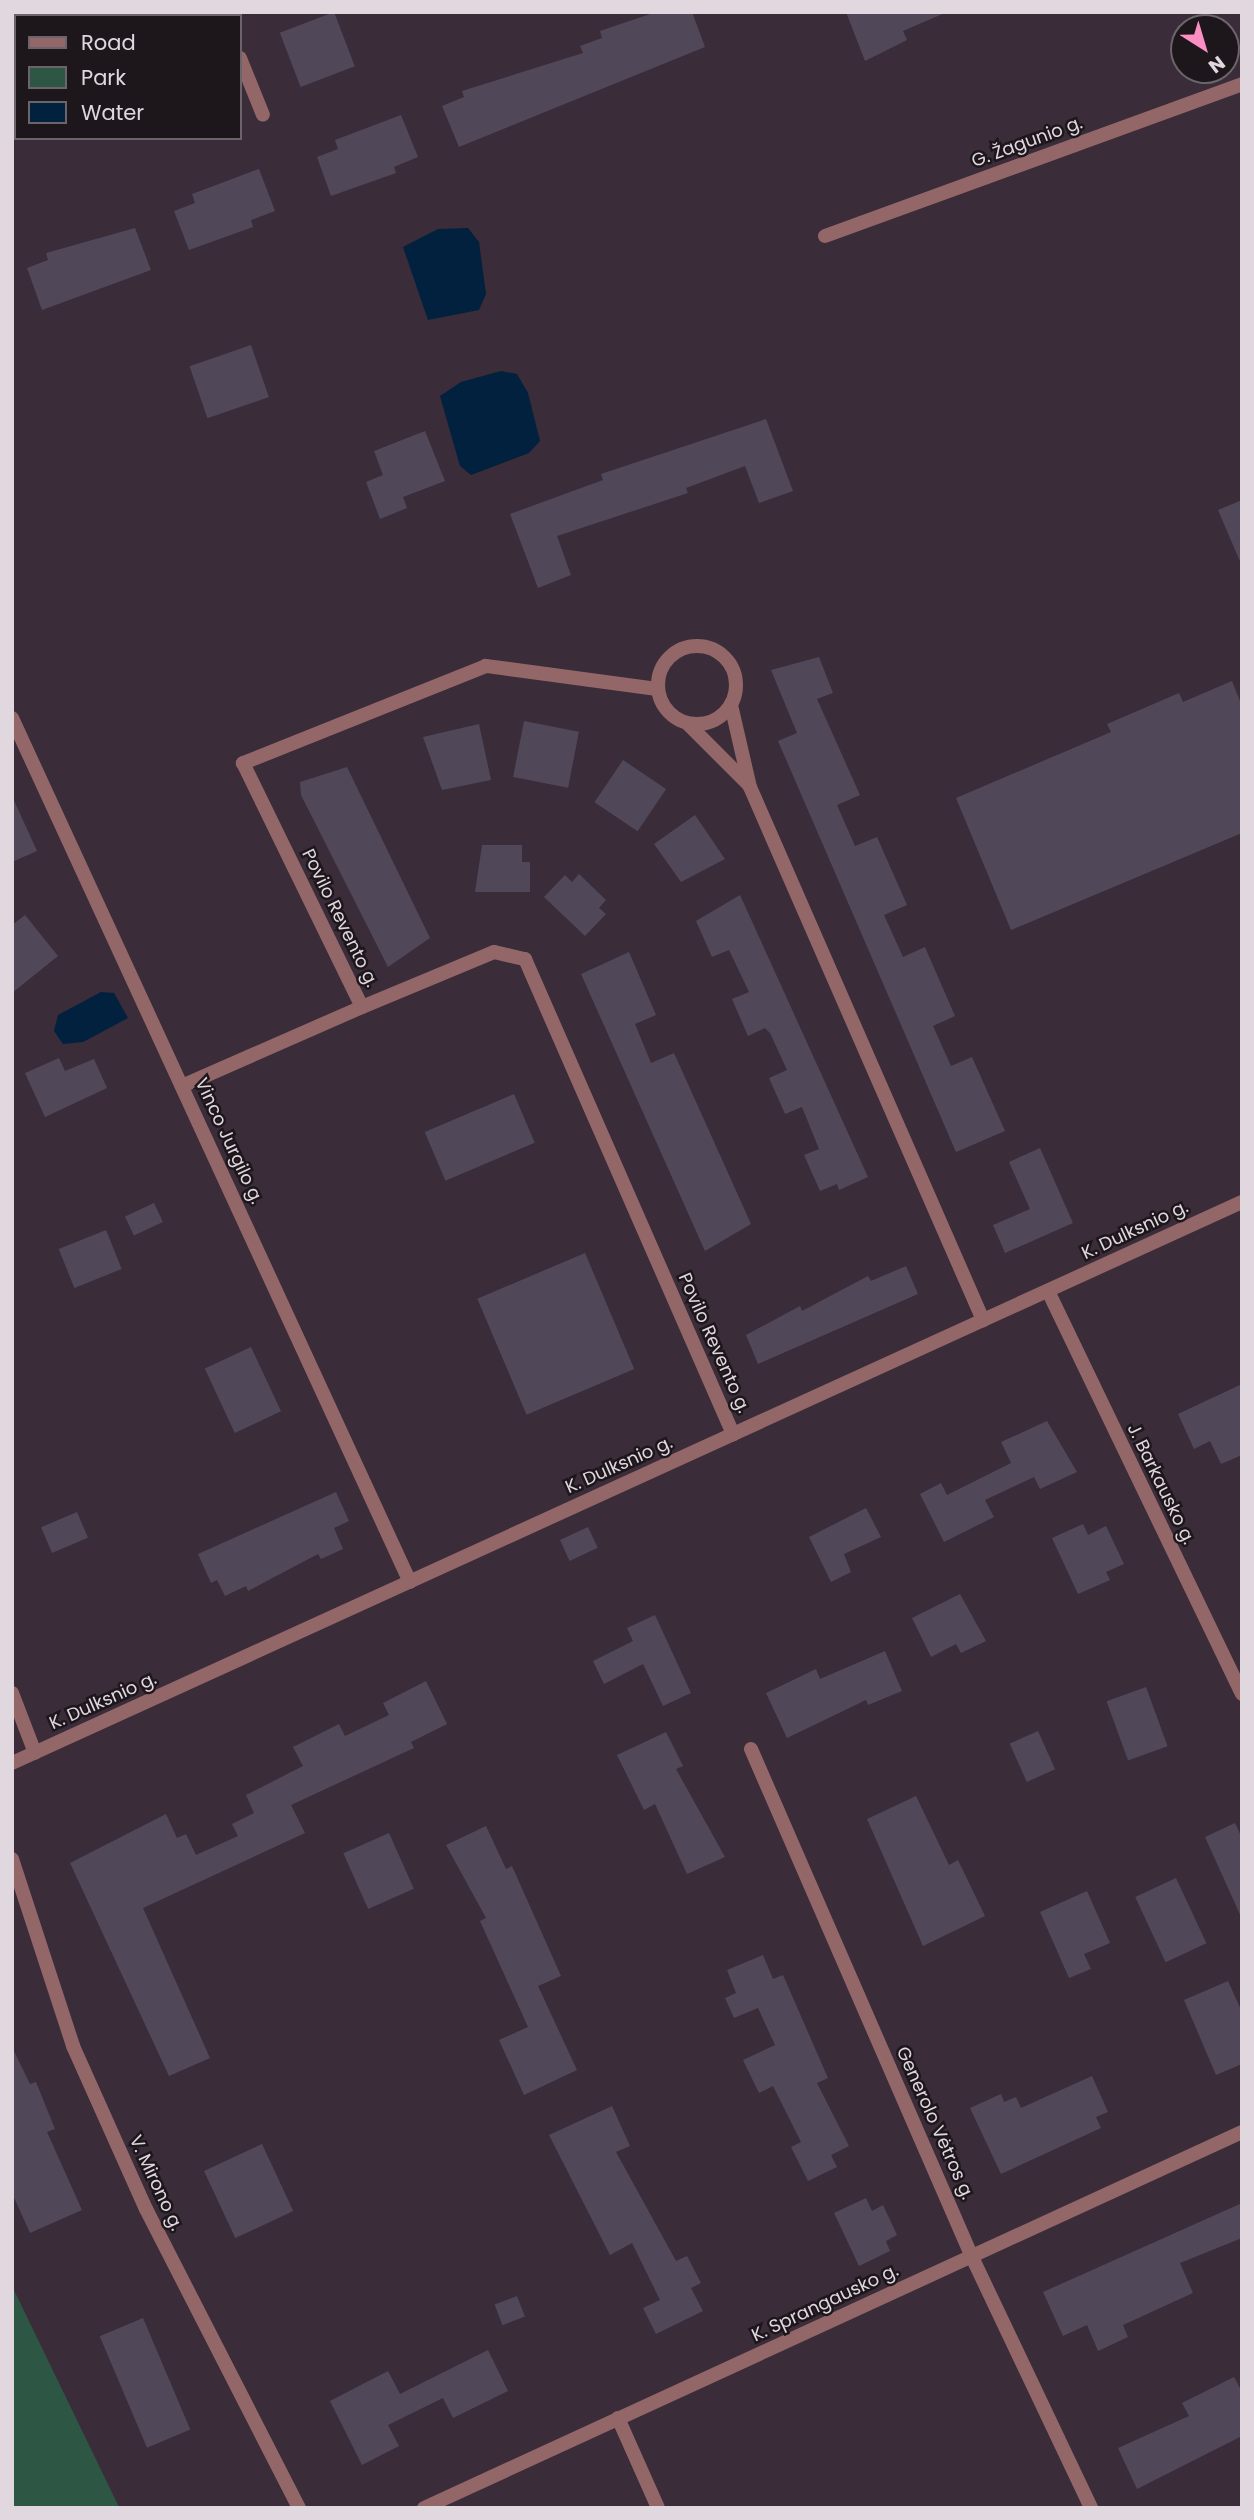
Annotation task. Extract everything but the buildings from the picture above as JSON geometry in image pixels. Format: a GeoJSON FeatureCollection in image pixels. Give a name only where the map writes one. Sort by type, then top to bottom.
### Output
{"type":"FeatureCollection","features":[{"type":"Feature","properties":{"kind":"street"},"geometry":{"type":"LineString","coordinates":[[242,63],[263,115]]}},
{"type":"Feature","properties":{"kind":"street","name":"G. Žagunio g."},"geometry":{"type":"LineString","coordinates":[[825,236],[1242,84]]}},
{"type":"Feature","properties":{"kind":"street"},"geometry":{"type":"LineString","coordinates":[[750,787],[688,724],[667,711],[657,689],[670,656],[705,647],[733,669],[731,705],[750,787],[983,1320]]}},
{"type":"Feature","properties":{"kind":"street","name":"Povilo Revento g."},"geometry":{"type":"LineString","coordinates":[[657,689],[486,666],[243,764],[362,1007],[494,952],[525,959],[733,1434]]}},
{"type":"Feature","properties":{"kind":"street"},"geometry":{"type":"LineString","coordinates":[[688,724],[713,721],[731,705]]}},
{"type":"Feature","properties":{"kind":"street","name":"Vinco Jurgilo g."},"geometry":{"type":"LineString","coordinates":[[12,718],[410,1582]]}},
{"type":"Feature","properties":{"kind":"street"},"geometry":{"type":"LineString","coordinates":[[182,1086],[362,1007]]}},
{"type":"Feature","properties":{"kind":"street","name":"K. Dulksnio g."},"geometry":{"type":"LineString","coordinates":[[12,1763],[1242,1202]]}},
{"type":"Feature","properties":{"kind":"street","name":"J. Barkausko g."},"geometry":{"type":"LineString","coordinates":[[1048,1291],[1242,1694]]}},
{"type":"Feature","properties":{"kind":"street"},"geometry":{"type":"LineString","coordinates":[[12,1693],[35,1753]]}},
{"type":"Feature","properties":{"kind":"street","name":"Generolo Vėtros g."},"geometry":{"type":"LineString","coordinates":[[751,1749],[972,2257],[1091,2508]]}},
{"type":"Feature","properties":{"kind":"street","name":"V. Mirono g."},"geometry":{"type":"LineString","coordinates":[[12,1859],[73,2046],[146,2209],[299,2508]]}},
{"type":"Feature","properties":{"kind":"street","name":"K. Sprangausko g."},"geometry":{"type":"LineString","coordinates":[[424,2508],[1242,2132]]}},
{"type":"Feature","properties":{"kind":"street"},"geometry":{"type":"LineString","coordinates":[[618,2418],[658,2508]]}},
{"type":"Feature","properties":{"kind":"green space"},"geometry":{"type":"Polygon","coordinates":[[[12,2286],[119,2507],[12,2508],[12,2286]]]}},
{"type":"Feature","properties":{"kind":"water"},"geometry":{"type":"Polygon","coordinates":[[[468,228],[479,242],[486,294],[479,310],[428,320],[403,247],[438,229],[468,228]]]}},
{"type":"Feature","properties":{"kind":"water"},"geometry":{"type":"Polygon","coordinates":[[[501,371],[517,374],[528,393],[540,441],[529,453],[471,475],[460,466],[440,396],[461,382],[501,371]]]}},
{"type":"Feature","properties":{"kind":"water"},"geometry":{"type":"Polygon","coordinates":[[[101,992],[114,993],[128,1018],[83,1042],[63,1044],[54,1031],[58,1015],[101,992]]]}}]}
